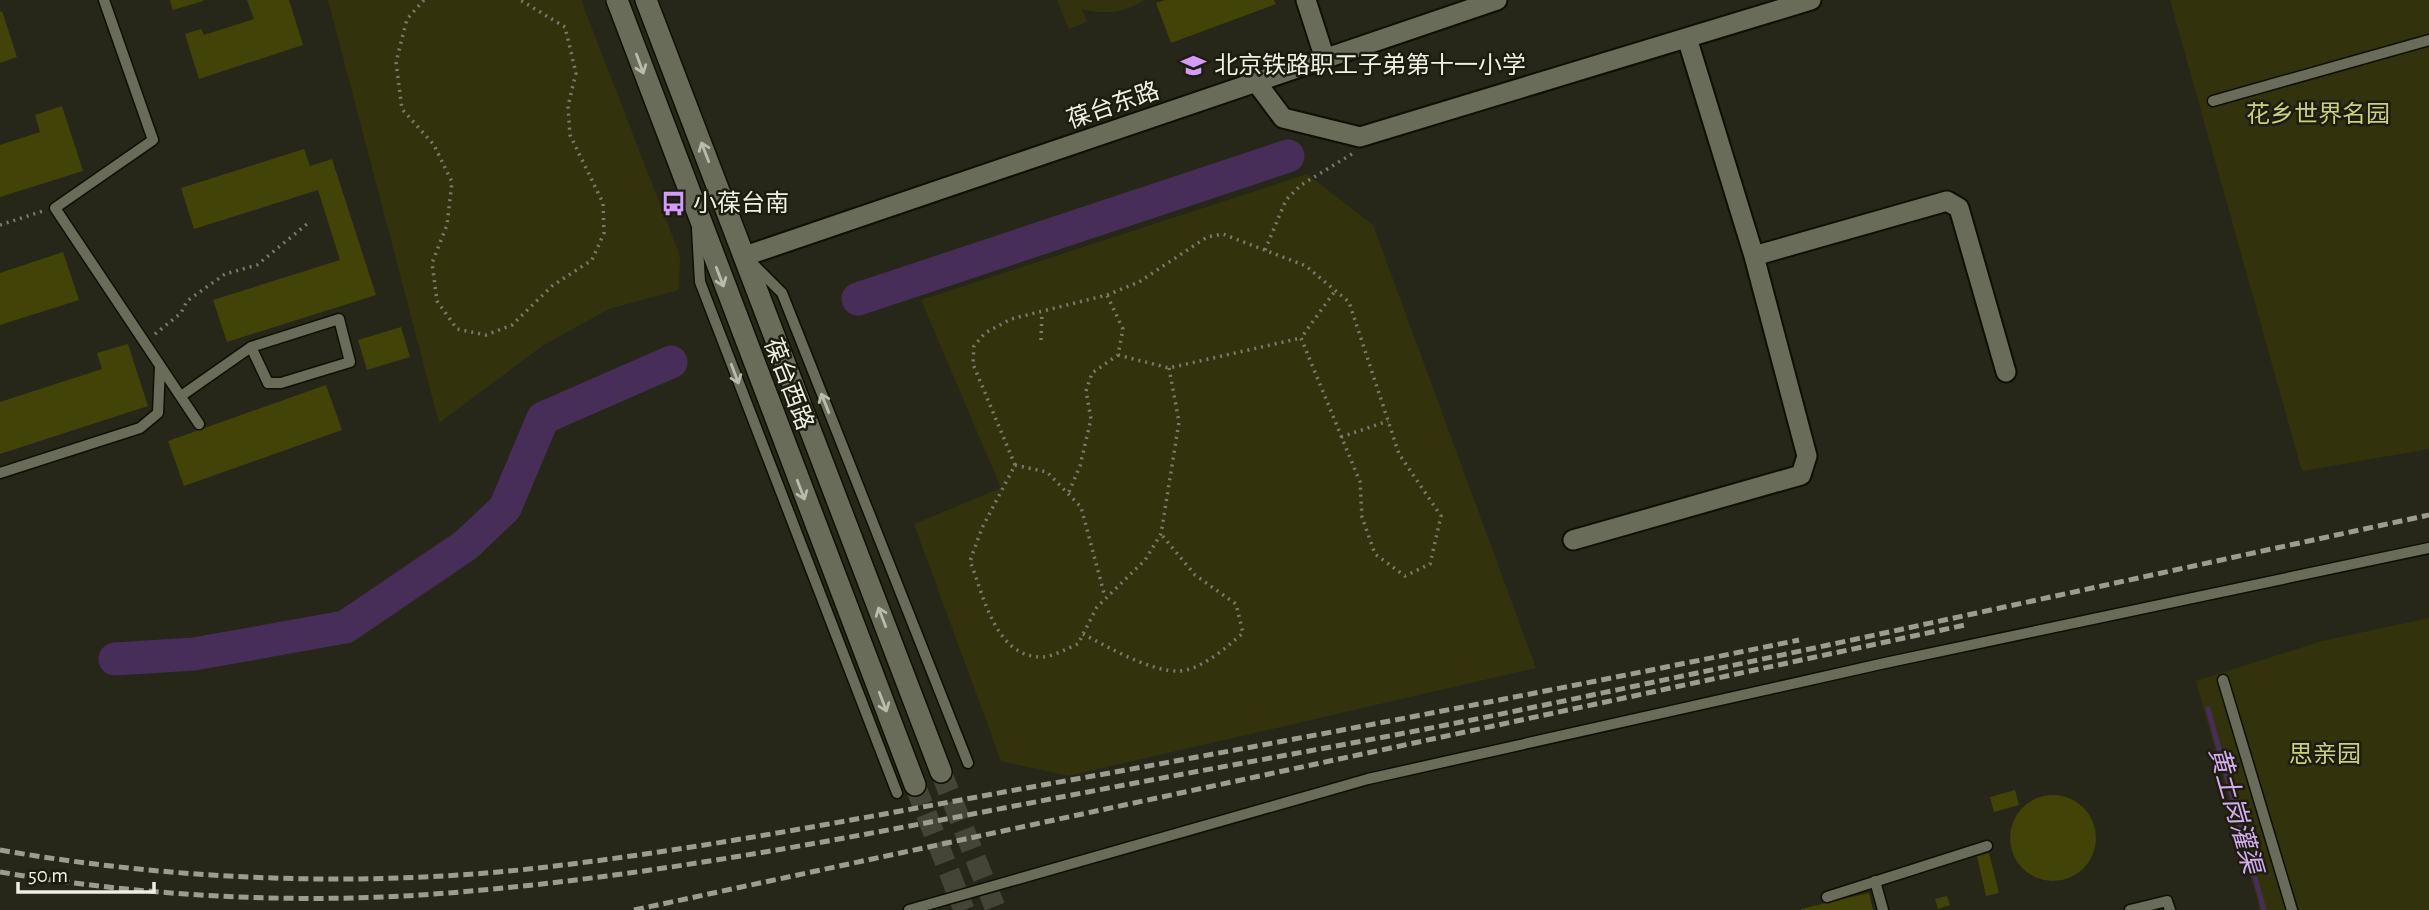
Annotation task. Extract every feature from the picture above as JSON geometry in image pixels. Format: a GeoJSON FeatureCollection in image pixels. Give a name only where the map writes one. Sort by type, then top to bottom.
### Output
{"type":"FeatureCollection","features":[{"type":"Feature","properties":{"kind":"street","name":"葆台西路"},"geometry":{"type":"LineString","coordinates":[[617,0],[906,789]]}},
{"type":"Feature","properties":{"kind":"street","name":"葆台西路"},"geometry":{"type":"LineString","coordinates":[[646,0],[941,772]]}},
{"type":"Feature","properties":{"kind":"street"},"geometry":{"type":"LineString","coordinates":[[1306,0],[1325,59]]}},
{"type":"Feature","properties":{"kind":"street","name":"葆台东路"},"geometry":{"type":"LineString","coordinates":[[745,256],[1497,0]]}},
{"type":"Feature","properties":{"kind":"street"},"geometry":{"type":"LineString","coordinates":[[1256,82],[1283,118],[1360,137],[1811,0]]}},
{"type":"Feature","properties":{"kind":"street"},"geometry":{"type":"LineString","coordinates":[[1573,540],[1801,475],[1807,456],[1754,256],[1687,38]]}},
{"type":"Feature","properties":{"kind":"street"},"geometry":{"type":"LineString","coordinates":[[1754,256],[1947,201],[1959,208],[2006,372]]}},
{"type":"Feature","properties":{"kind":"lane"},"geometry":{"type":"LineString","coordinates":[[104,0],[153,140],[55,208],[199,424]]}},
{"type":"Feature","properties":{"kind":"lane"},"geometry":{"type":"LineString","coordinates":[[2213,101],[2429,40]]}},
{"type":"Feature","properties":{"kind":"lane"},"geometry":{"type":"LineString","coordinates":[[745,256],[782,293],[968,763]]}},
{"type":"Feature","properties":{"kind":"lane"},"geometry":{"type":"LineString","coordinates":[[181,396],[251,347],[339,319],[350,362],[281,383],[268,383],[251,347]]}},
{"type":"Feature","properties":{"kind":"lane"},"geometry":{"type":"LineString","coordinates":[[0,473],[140,428],[158,413],[160,366]]}},
{"type":"Feature","properties":{"kind":"lane"},"geometry":{"type":"LineString","coordinates":[[909,910],[1368,779],[1885,663],[2429,548]]}},
{"type":"Feature","properties":{"kind":"lane"},"geometry":{"type":"LineString","coordinates":[[2223,680],[2292,910]]}},
{"type":"Feature","properties":{"kind":"lane"},"geometry":{"type":"LineString","coordinates":[[1827,897],[1987,846]]}},
{"type":"Feature","properties":{"kind":"lane"},"geometry":{"type":"LineString","coordinates":[[1875,881],[1882,910]]}},
{"type":"Feature","properties":{"kind":"lane"},"geometry":{"type":"LineString","coordinates":[[2130,910],[2167,901],[2170,910]]}},
{"type":"Feature","properties":{"kind":"path"},"geometry":{"type":"LineString","coordinates":[[424,0],[407,19],[396,62],[402,110],[434,145],[452,182],[447,225],[432,263],[438,301],[457,329],[486,335],[512,325],[552,286],[592,260],[604,233],[603,203],[570,135],[568,106],[576,73],[565,27],[520,0]]}},
{"type":"Feature","properties":{"kind":"path"},"geometry":{"type":"LineString","coordinates":[[1265,250],[1286,200],[1301,185],[1358,150]]}},
{"type":"Feature","properties":{"kind":"path"},"geometry":{"type":"LineString","coordinates":[[0,225],[55,208]]}},
{"type":"Feature","properties":{"kind":"path"},"geometry":{"type":"LineString","coordinates":[[145,342],[181,313],[187,302],[225,274],[257,265],[307,224]]}},
{"type":"Feature","properties":{"kind":"path"},"geometry":{"type":"LineString","coordinates":[[1169,368],[1179,422],[1161,534],[1145,561],[1105,597],[1079,643],[1044,657],[1021,653],[998,634],[970,561],[982,528],[1014,465],[972,364],[974,346],[985,333],[1003,324],[1107,295],[1139,282],[1207,237],[1223,234],[1306,266],[1349,302],[1399,454],[1441,516],[1430,564],[1405,576],[1375,554],[1362,517],[1360,482],[1301,338]]}},
{"type":"Feature","properties":{"kind":"path"},"geometry":{"type":"LineString","coordinates":[[1118,355],[1169,368],[1301,338],[1335,291]]}},
{"type":"Feature","properties":{"kind":"path"},"geometry":{"type":"LineString","coordinates":[[1069,492],[1080,466],[1091,419],[1086,391],[1092,373],[1118,355],[1123,330],[1107,295]]}},
{"type":"Feature","properties":{"kind":"path"},"geometry":{"type":"LineString","coordinates":[[1041,340],[1042,312]]}},
{"type":"Feature","properties":{"kind":"path"},"geometry":{"type":"LineString","coordinates":[[1342,437],[1388,421]]}},
{"type":"Feature","properties":{"kind":"path"},"geometry":{"type":"LineString","coordinates":[[1014,465],[1047,472],[1081,507],[1105,597]]}},
{"type":"Feature","properties":{"kind":"path"},"geometry":{"type":"LineString","coordinates":[[1083,634],[1128,659],[1179,671],[1219,655],[1243,633],[1236,604],[1195,575],[1161,534]]}},
{"type":"Feature","properties":{"kind":"green space"},"geometry":{"type":"Polygon","coordinates":[[[328,0],[581,0],[680,256],[679,290],[609,309],[542,346],[439,423],[328,0]]]}},
{"type":"Feature","properties":{"kind":"green space"},"geometry":{"type":"Polygon","coordinates":[[[1057,0],[1144,0],[1115,12],[1082,9],[1087,22],[1069,29],[1057,0]]]}},
{"type":"Feature","properties":{"kind":"green space","name":"花乡世界名园"},"geometry":{"type":"Polygon","coordinates":[[[2170,0],[2429,0],[2429,449],[2302,471],[2170,0]]]}},
{"type":"Feature","properties":{"kind":"green space"},"geometry":{"type":"Polygon","coordinates":[[[1307,174],[1373,225],[1536,668],[1068,776],[1001,761],[914,524],[1001,488],[921,300],[1307,174]]]}},
{"type":"Feature","properties":{"kind":"green space","name":"思亲园"},"geometry":{"type":"Polygon","coordinates":[[[2429,618],[2429,910],[2260,910],[2196,681],[2322,641],[2429,618]]]}},
{"type":"Feature","properties":{"kind":"building"},"geometry":{"type":"Polygon","coordinates":[[[170,0],[203,0],[203,1],[173,10],[170,0]]]}},
{"type":"Feature","properties":{"kind":"building"},"geometry":{"type":"Polygon","coordinates":[[[247,0],[289,0],[303,45],[199,79],[185,34],[201,29],[204,35],[254,19],[247,0]]]}},
{"type":"Feature","properties":{"kind":"building"},"geometry":{"type":"Polygon","coordinates":[[[1165,0],[1274,0],[1276,4],[1171,43],[1156,3],[1165,0]]]}},
{"type":"Feature","properties":{"kind":"building"},"geometry":{"type":"Polygon","coordinates":[[[2,11],[17,57],[0,63],[0,12],[2,11]]]}},
{"type":"Feature","properties":{"kind":"building"},"geometry":{"type":"Polygon","coordinates":[[[62,106],[83,171],[0,197],[0,145],[40,132],[35,115],[62,106]]]}},
{"type":"Feature","properties":{"kind":"building"},"geometry":{"type":"Polygon","coordinates":[[[304,149],[310,166],[332,159],[376,295],[227,342],[213,300],[340,260],[318,190],[194,229],[181,188],[304,149]]]}},
{"type":"Feature","properties":{"kind":"building"},"geometry":{"type":"Polygon","coordinates":[[[63,252],[79,300],[0,325],[0,273],[63,252]]]}},
{"type":"Feature","properties":{"kind":"building"},"geometry":{"type":"Polygon","coordinates":[[[401,327],[410,357],[367,370],[358,340],[401,327]]]}},
{"type":"Feature","properties":{"kind":"building"},"geometry":{"type":"Polygon","coordinates":[[[128,344],[148,406],[0,454],[0,402],[102,369],[97,353],[128,344]]]}},
{"type":"Feature","properties":{"kind":"building"},"geometry":{"type":"Polygon","coordinates":[[[326,385],[342,430],[184,486],[168,441],[326,385]]]}},
{"type":"Feature","properties":{"kind":"building"},"geometry":{"type":"Polygon","coordinates":[[[2015,790],[2019,805],[1994,812],[1990,797],[2015,790]]]}},
{"type":"Feature","properties":{"kind":"building"},"geometry":{"type":"Polygon","coordinates":[[[2045,795],[2061,795],[2084,807],[2093,821],[2096,838],[2093,855],[2084,869],[2061,881],[2045,881],[2029,874],[2017,862],[2010,846],[2010,830],[2017,814],[2029,802],[2045,795]]]}},
{"type":"Feature","properties":{"kind":"building"},"geometry":{"type":"Polygon","coordinates":[[[1989,853],[1999,893],[1986,896],[1977,856],[1989,853]]]}},
{"type":"Feature","properties":{"kind":"building"},"geometry":{"type":"Polygon","coordinates":[[[1869,893],[1873,910],[1801,910],[1801,909],[1869,893]]]}},
{"type":"Feature","properties":{"kind":"building"},"geometry":{"type":"Polygon","coordinates":[[[1947,896],[1950,905],[1938,909],[1935,899],[1947,896]]]}},
{"type":"Feature","properties":{"kind":"waterway"},"geometry":{"type":"LineString","coordinates":[[858,299],[1288,156]]}},
{"type":"Feature","properties":{"kind":"waterway"},"geometry":{"type":"LineString","coordinates":[[115,659],[194,654],[345,627],[466,545],[505,508],[543,418],[671,362]]}},
{"type":"Feature","properties":{"kind":"waterway","name":"黄土岗灌渠"},"geometry":{"type":"LineString","coordinates":[[2208,709],[2264,910]]}},
{"type":"Feature","properties":{"kind":"tunnel"},"geometry":{"type":"LineString","coordinates":[[941,772],[996,910]]}},
{"type":"Feature","properties":{"kind":"tunnel"},"geometry":{"type":"LineString","coordinates":[[915,785],[964,910]]}},
{"type":"Feature","properties":{"kind":"railway"},"geometry":{"type":"LineString","coordinates":[[0,872],[104,887],[209,896],[368,898],[509,887],[688,864],[865,834],[1450,724],[2429,515]]}},
{"type":"Feature","properties":{"kind":"railway"},"geometry":{"type":"LineString","coordinates":[[634,910],[1965,625]]}},
{"type":"Feature","properties":{"kind":"railway"},"geometry":{"type":"LineString","coordinates":[[0,850],[136,869],[273,878],[411,878],[547,867],[667,851],[847,821],[1413,717],[1799,640]]}},
{"type":"Feature","properties":{"kind":"place","name":"北京铁路职工子弟第十一小学"},"geometry":{"type":"Point","coordinates":[1194,65]}},
{"type":"Feature","properties":{"kind":"place","name":"小葆台南"},"geometry":{"type":"Point","coordinates":[673,203]}}]}
